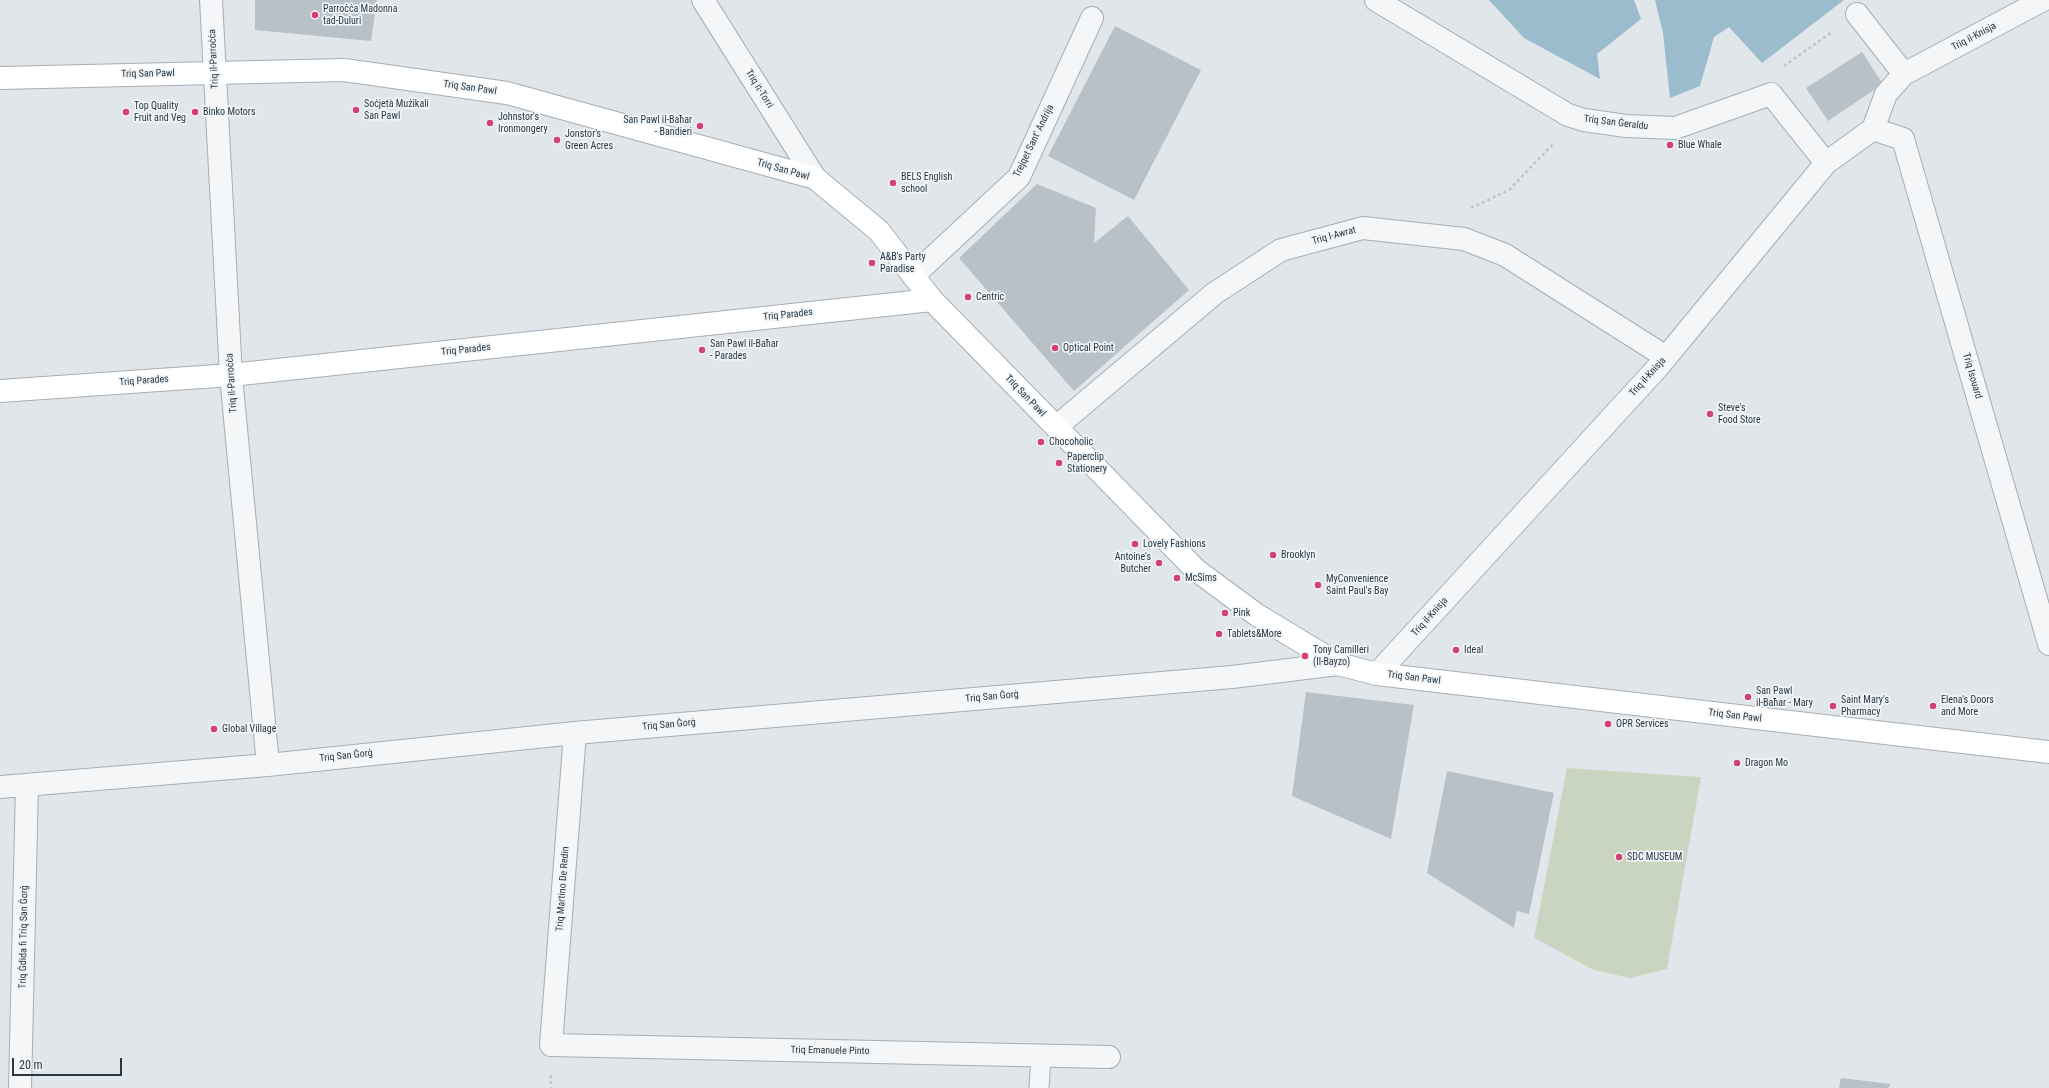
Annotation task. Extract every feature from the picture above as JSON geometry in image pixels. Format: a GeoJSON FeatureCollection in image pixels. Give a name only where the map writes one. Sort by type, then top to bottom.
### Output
{"type":"FeatureCollection","features":[{"type":"Feature","properties":{"kind":"street","name":"Triq il-Parroċċa"},"geometry":{"type":"LineString","coordinates":[[211,0],[231,375],[268,765]]}},
{"type":"Feature","properties":{"kind":"street","name":"Triq it-Torri"},"geometry":{"type":"LineString","coordinates":[[703,0],[815,178]]}},
{"type":"Feature","properties":{"kind":"street","name":"Triq San Ġeraldu"},"geometry":{"type":"LineString","coordinates":[[1376,0],[1568,115],[1584,120],[1626,126],[1675,128],[1771,94]]}},
{"type":"Feature","properties":{"kind":"street","name":"Triq il-Knisja"},"geometry":{"type":"LineString","coordinates":[[1377,674],[1666,357],[1826,163],[1873,129],[1886,94],[1904,74],[2043,0]]}},
{"type":"Feature","properties":{"kind":"street"},"geometry":{"type":"LineString","coordinates":[[1857,14],[1904,74]]}},
{"type":"Feature","properties":{"kind":"street","name":"Trejqet Sant' Andrija"},"geometry":{"type":"LineString","coordinates":[[913,276],[1019,177],[1092,18]]}},
{"type":"Feature","properties":{"kind":"street","name":"Triq San Pawl"},"geometry":{"type":"LineString","coordinates":[[0,78],[344,70],[507,93],[815,178],[879,231],[932,300],[1196,570],[1257,615],[1338,664],[1377,674],[2049,752]]}},
{"type":"Feature","properties":{"kind":"street"},"geometry":{"type":"LineString","coordinates":[[1771,94],[1826,163]]}},
{"type":"Feature","properties":{"kind":"street","name":"Triq Isouard"},"geometry":{"type":"LineString","coordinates":[[1873,129],[1903,139],[2049,644]]}},
{"type":"Feature","properties":{"kind":"street","name":"Triq l-Awrat"},"geometry":{"type":"LineString","coordinates":[[1056,427],[1222,288],[1282,250],[1363,228],[1464,240],[1505,255],[1666,357]]}},
{"type":"Feature","properties":{"kind":"street","name":"Triq Parades"},"geometry":{"type":"LineString","coordinates":[[0,392],[231,375],[932,300]]}},
{"type":"Feature","properties":{"kind":"street","name":"Triq San Ġorġ"},"geometry":{"type":"LineString","coordinates":[[0,787],[268,765],[575,733],[1232,676],[1338,664]]}},
{"type":"Feature","properties":{"kind":"street","name":"Triq Martino De Redin"},"geometry":{"type":"LineString","coordinates":[[551,1044],[575,733]]}},
{"type":"Feature","properties":{"kind":"street","name":"Triq Ġdida fi Triq San Ġorġ"},"geometry":{"type":"LineString","coordinates":[[20,1088],[27,785]]}},
{"type":"Feature","properties":{"kind":"street","name":"Triq Emanuele Pinto"},"geometry":{"type":"LineString","coordinates":[[551,1044],[1110,1057]]}},
{"type":"Feature","properties":{"kind":"lane"},"geometry":{"type":"LineString","coordinates":[[1039,1088],[1041,1056]]}},
{"type":"Feature","properties":{"kind":"path"},"geometry":{"type":"LineString","coordinates":[[1771,94],[1774,73],[1857,14]]}},
{"type":"Feature","properties":{"kind":"path"},"geometry":{"type":"LineString","coordinates":[[1466,211],[1509,190],[1563,134],[1584,120]]}},
{"type":"Feature","properties":{"kind":"green space","name":"SDC MUSEUM"},"geometry":{"type":"Polygon","coordinates":[[[1567,768],[1701,777],[1667,969],[1630,978],[1594,970],[1534,938],[1567,768]]]}},
{"type":"Feature","properties":{"kind":"water"},"geometry":{"type":"Polygon","coordinates":[[[1489,0],[1634,0],[1641,19],[1597,54],[1600,79],[1524,38],[1489,0]]]}},
{"type":"Feature","properties":{"kind":"water"},"geometry":{"type":"Polygon","coordinates":[[[1655,0],[1844,0],[1762,63],[1729,27],[1714,37],[1700,86],[1670,98],[1663,33],[1655,0]]]}},
{"type":"Feature","properties":{"kind":"building","name":"Parroċċa Madonna tad-Duluri"},"geometry":{"type":"Polygon","coordinates":[[[255,0],[377,0],[371,41],[255,30],[255,0]]]}},
{"type":"Feature","properties":{"kind":"building"},"geometry":{"type":"Polygon","coordinates":[[[1115,26],[1201,70],[1134,200],[1048,156],[1115,26]]]}},
{"type":"Feature","properties":{"kind":"building"},"geometry":{"type":"Polygon","coordinates":[[[1862,52],[1883,84],[1828,121],[1806,88],[1862,52]]]}},
{"type":"Feature","properties":{"kind":"building"},"geometry":{"type":"Polygon","coordinates":[[[1037,184],[1096,208],[1094,243],[1128,216],[1189,290],[1074,391],[959,258],[1037,184]]]}},
{"type":"Feature","properties":{"kind":"building"},"geometry":{"type":"Polygon","coordinates":[[[1306,692],[1414,705],[1391,839],[1292,796],[1306,692]]]}},
{"type":"Feature","properties":{"kind":"building"},"geometry":{"type":"Polygon","coordinates":[[[1447,771],[1554,793],[1529,914],[1517,911],[1514,928],[1427,873],[1447,771]]]}},
{"type":"Feature","properties":{"kind":"building"},"geometry":{"type":"Polygon","coordinates":[[[1841,1078],[1891,1084],[1888,1088],[1839,1088],[1841,1078]]]}},
{"type":"Feature","properties":{"kind":"place","name":"Parroċċa Madonna tad-Duluri"},"geometry":{"type":"Point","coordinates":[315,15]}},
{"type":"Feature","properties":{"kind":"place","name":"Soċjetà Mużikali San Pawl"},"geometry":{"type":"Point","coordinates":[356,110]}},
{"type":"Feature","properties":{"kind":"place","name":"Top Quality Fruit and Veg"},"geometry":{"type":"Point","coordinates":[126,112]}},
{"type":"Feature","properties":{"kind":"place","name":"Binko Motors"},"geometry":{"type":"Point","coordinates":[195,112]}},
{"type":"Feature","properties":{"kind":"place","name":"Johnstor's Ironmongery"},"geometry":{"type":"Point","coordinates":[490,123]}},
{"type":"Feature","properties":{"kind":"place","name":"San Pawl il-Baħar - Bandieri"},"geometry":{"type":"Point","coordinates":[700,126]}},
{"type":"Feature","properties":{"kind":"place","name":"Jonstor's Green Acres"},"geometry":{"type":"Point","coordinates":[557,140]}},
{"type":"Feature","properties":{"kind":"place","name":"Blue Whale"},"geometry":{"type":"Point","coordinates":[1670,145]}},
{"type":"Feature","properties":{"kind":"place","name":"BELS English school"},"geometry":{"type":"Point","coordinates":[893,183]}},
{"type":"Feature","properties":{"kind":"place","name":"A&B's Party Paradise"},"geometry":{"type":"Point","coordinates":[872,263]}},
{"type":"Feature","properties":{"kind":"place","name":"Centric"},"geometry":{"type":"Point","coordinates":[968,297]}},
{"type":"Feature","properties":{"kind":"place","name":"Optical Point"},"geometry":{"type":"Point","coordinates":[1055,348]}},
{"type":"Feature","properties":{"kind":"place","name":"San Pawl il-Baħar - Parades"},"geometry":{"type":"Point","coordinates":[702,350]}},
{"type":"Feature","properties":{"kind":"place","name":"Steve's Food Store"},"geometry":{"type":"Point","coordinates":[1710,414]}},
{"type":"Feature","properties":{"kind":"place","name":"Chocoholic"},"geometry":{"type":"Point","coordinates":[1041,442]}},
{"type":"Feature","properties":{"kind":"place","name":"Paperclip Stationery"},"geometry":{"type":"Point","coordinates":[1059,463]}},
{"type":"Feature","properties":{"kind":"place","name":"Lovely Fashions"},"geometry":{"type":"Point","coordinates":[1135,544]}},
{"type":"Feature","properties":{"kind":"place","name":"Brooklyn"},"geometry":{"type":"Point","coordinates":[1273,555]}},
{"type":"Feature","properties":{"kind":"place","name":"Antoine's Butcher"},"geometry":{"type":"Point","coordinates":[1159,563]}},
{"type":"Feature","properties":{"kind":"place","name":"McSims"},"geometry":{"type":"Point","coordinates":[1177,578]}},
{"type":"Feature","properties":{"kind":"place","name":"MyConvenience Saint Paul's Bay"},"geometry":{"type":"Point","coordinates":[1318,585]}},
{"type":"Feature","properties":{"kind":"place","name":"Pink"},"geometry":{"type":"Point","coordinates":[1225,613]}},
{"type":"Feature","properties":{"kind":"place","name":"Tablets&More"},"geometry":{"type":"Point","coordinates":[1219,634]}},
{"type":"Feature","properties":{"kind":"place","name":"Ideal"},"geometry":{"type":"Point","coordinates":[1456,650]}},
{"type":"Feature","properties":{"kind":"place","name":"Tony Camilleri (Il-Bayzo)"},"geometry":{"type":"Point","coordinates":[1305,656]}},
{"type":"Feature","properties":{"kind":"place","name":"San Pawl il-Baħar - Mary"},"geometry":{"type":"Point","coordinates":[1748,697]}},
{"type":"Feature","properties":{"kind":"place","name":"Saint Mary's Pharmacy"},"geometry":{"type":"Point","coordinates":[1833,706]}},
{"type":"Feature","properties":{"kind":"place","name":"Elena's Doors and More"},"geometry":{"type":"Point","coordinates":[1933,706]}},
{"type":"Feature","properties":{"kind":"place","name":"OPR Services"},"geometry":{"type":"Point","coordinates":[1608,724]}},
{"type":"Feature","properties":{"kind":"place","name":"Global Village"},"geometry":{"type":"Point","coordinates":[214,729]}},
{"type":"Feature","properties":{"kind":"place","name":"Dragon Mo"},"geometry":{"type":"Point","coordinates":[1737,763]}},
{"type":"Feature","properties":{"kind":"place","name":"SDC MUSEUM"},"geometry":{"type":"Point","coordinates":[1619,857]}}]}
